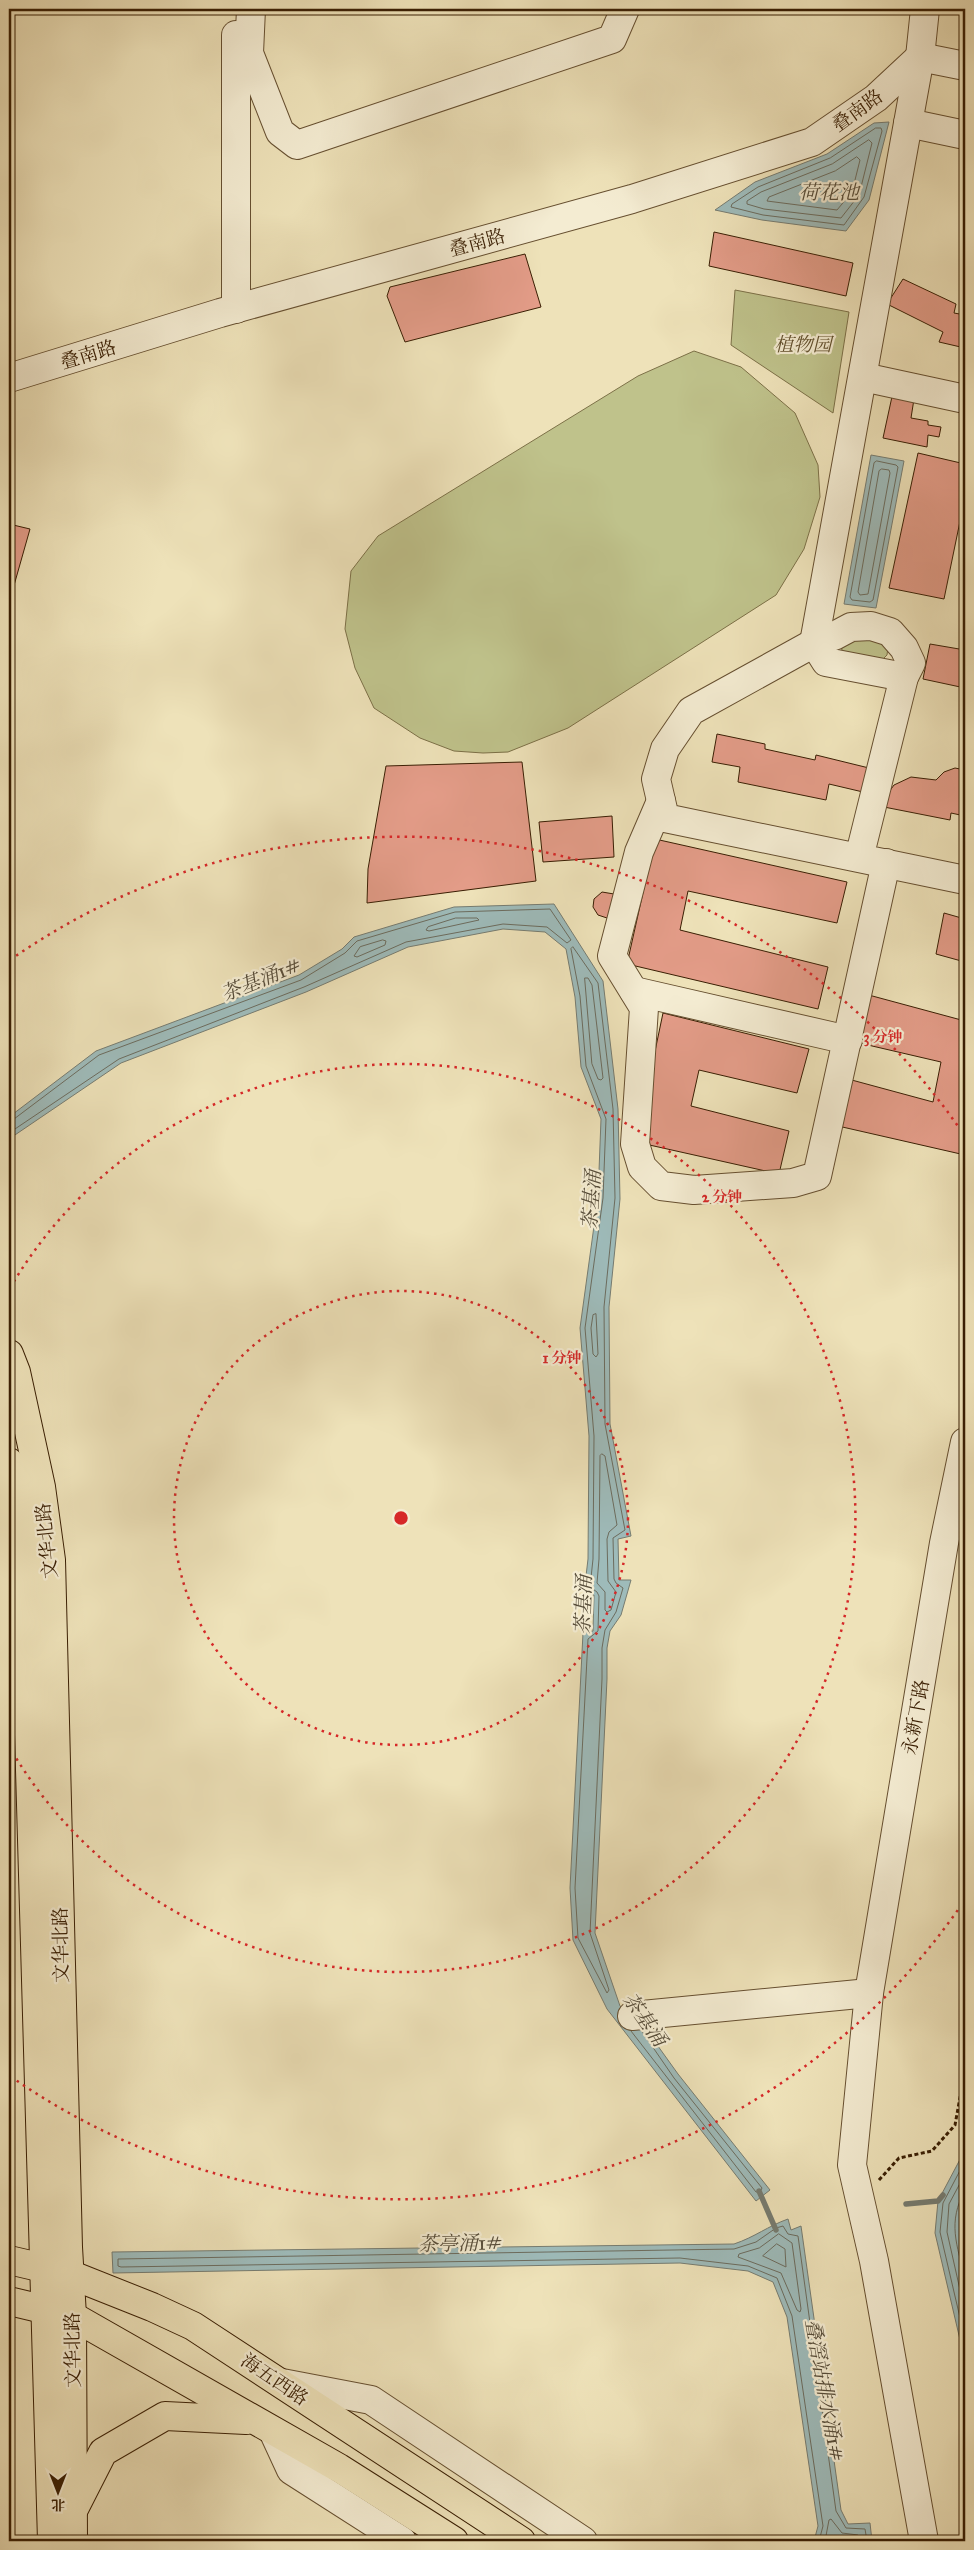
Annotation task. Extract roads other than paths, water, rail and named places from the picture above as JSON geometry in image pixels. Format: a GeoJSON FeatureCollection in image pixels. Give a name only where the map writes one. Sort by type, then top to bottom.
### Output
{"type":"FeatureCollection","features":[{"type":"Feature","properties":{"kind":"main road","name":"文华北路"},"geometry":{"type":"LineString","coordinates":[[9,1354],[16,1372],[41,1487],[50,1560],[56,2259],[45,2310],[52,2541]]}},
{"type":"Feature","properties":{"kind":"main road","name":"文华北路"},"geometry":{"type":"LineString","coordinates":[[9,1462],[15,1490],[24,1559],[56,2259],[72,2316],[73,2541]]}},
{"type":"Feature","properties":{"kind":"main road","name":"海五西路"},"geometry":{"type":"LineString","coordinates":[[9,2260],[56,2259],[193,2326],[282,2383],[351,2432],[521,2541]]}},
{"type":"Feature","properties":{"kind":"main road"},"geometry":{"type":"LineString","coordinates":[[9,2301],[72,2316],[339,2468],[454,2541]]}},
{"type":"Feature","properties":{"kind":"main road"},"geometry":{"type":"LineString","coordinates":[[73,2510],[103,2452],[165,2416],[213,2417],[265,2426]]}},
{"type":"Feature","properties":{"kind":"street"},"geometry":{"type":"LineString","coordinates":[[236,9],[236,309]]}},
{"type":"Feature","properties":{"kind":"street"},"geometry":{"type":"LineString","coordinates":[[250,9],[249,53],[280,132],[297,145],[612,39],[625,9]]}},
{"type":"Feature","properties":{"kind":"street"},"geometry":{"type":"LineString","coordinates":[[904,677],[826,662],[814,643],[920,56],[925,9]]}},
{"type":"Feature","properties":{"kind":"street"},"geometry":{"type":"LineString","coordinates":[[920,56],[965,66]]}},
{"type":"Feature","properties":{"kind":"street","name":"叠南路"},"geometry":{"type":"LineString","coordinates":[[9,378],[236,309],[632,199],[812,142],[876,98],[920,56]]}},
{"type":"Feature","properties":{"kind":"street"},"geometry":{"type":"LineString","coordinates":[[908,123],[965,135]]}},
{"type":"Feature","properties":{"kind":"street"},"geometry":{"type":"LineString","coordinates":[[863,377],[965,399]]}},
{"type":"Feature","properties":{"kind":"street"},"geometry":{"type":"LineString","coordinates":[[859,858],[904,677],[911,663],[904,648],[890,632],[871,626],[851,627],[814,643],[691,711],[665,749],[656,778],[665,818],[965,880]]}},
{"type":"Feature","properties":{"kind":"street"},"geometry":{"type":"LineString","coordinates":[[661,801],[639,852],[612,956],[644,1008],[635,1144],[642,1167],[661,1186],[694,1190],[793,1183],[817,1176],[886,863]]}},
{"type":"Feature","properties":{"kind":"street"},"geometry":{"type":"LineString","coordinates":[[634,991],[848,1040]]}},
{"type":"Feature","properties":{"kind":"street","name":"永新下路"},"geometry":{"type":"LineString","coordinates":[[924,2541],[874,2260],[852,2165],[868,1993],[943,1552],[965,1442]]}},
{"type":"Feature","properties":{"kind":"street"},"geometry":{"type":"LineString","coordinates":[[632,2016],[868,1993]]}},
{"type":"Feature","properties":{"kind":"street"},"geometry":{"type":"LineString","coordinates":[[282,2383],[371,2400],[583,2541]]}},
{"type":"Feature","properties":{"kind":"street"},"geometry":{"type":"LineString","coordinates":[[265,2426],[291,2470],[402,2541]]}},
{"type":"Feature","properties":{"kind":"water","name":"荷花池"},"geometry":{"type":"Polygon","coordinates":[[[889,122],[869,200],[846,231],[762,220],[715,210],[755,182],[827,154],[874,123],[889,122]]]}},
{"type":"Feature","properties":{"kind":"water"},"geometry":{"type":"Polygon","coordinates":[[[871,455],[904,461],[876,608],[844,604],[871,455]]]}},
{"type":"Feature","properties":{"kind":"water"},"geometry":{"type":"Polygon","coordinates":[[[554,904],[603,981],[618,1109],[620,1199],[609,1307],[610,1424],[631,1536],[618,1539],[619,1580],[631,1580],[621,1615],[610,1631],[607,1648],[595,1933],[620,2006],[645,2028],[678,2074],[770,2190],[756,2201],[607,2009],[573,1940],[570,1888],[583,1633],[593,1631],[594,1595],[584,1593],[588,1559],[589,1436],[580,1328],[598,1197],[601,1119],[581,1067],[575,997],[566,949],[545,932],[503,929],[408,947],[306,992],[121,1063],[9,1139],[9,1117],[96,1051],[299,975],[342,949],[354,937],[454,907],[554,904]]]}},
{"type":"Feature","properties":{"kind":"water"},"geometry":{"type":"Polygon","coordinates":[[[965,2150],[965,2361],[935,2233],[938,2201],[965,2150]]]}},
{"type":"Feature","properties":{"kind":"water"},"geometry":{"type":"Polygon","coordinates":[[[788,2219],[791,2230],[801,2226],[841,2510],[848,2524],[870,2523],[872,2541],[814,2541],[818,2526],[787,2317],[773,2282],[748,2271],[680,2263],[113,2273],[112,2252],[734,2244],[788,2219]]]}},
{"type":"Feature","properties":{"kind":"waterway","name":"茶基涌"},"geometry":{"type":"LineString","coordinates":[[759,2191],[776,2230]]}},
{"type":"Feature","properties":{"kind":"waterway"},"geometry":{"type":"LineString","coordinates":[[906,2204],[938,2201],[943,2195]]}},
{"type":"Feature","properties":{"kind":"park label","name":"植物园"},"geometry":{"type":"Point","coordinates":[803,344]}},
{"type":"Feature","properties":{"kind":"water label","name":"茶基涌1#"},"geometry":{"type":"Point","coordinates":[261,979]}},
{"type":"Feature","properties":{"kind":"water label","name":"茶亭涌1#"},"geometry":{"type":"Point","coordinates":[460,2243]}},
{"type":"Feature","properties":{"kind":"water label","name":"叠滘站排水涌1#"},"geometry":{"type":"Point","coordinates":[825,2390]}}]}
